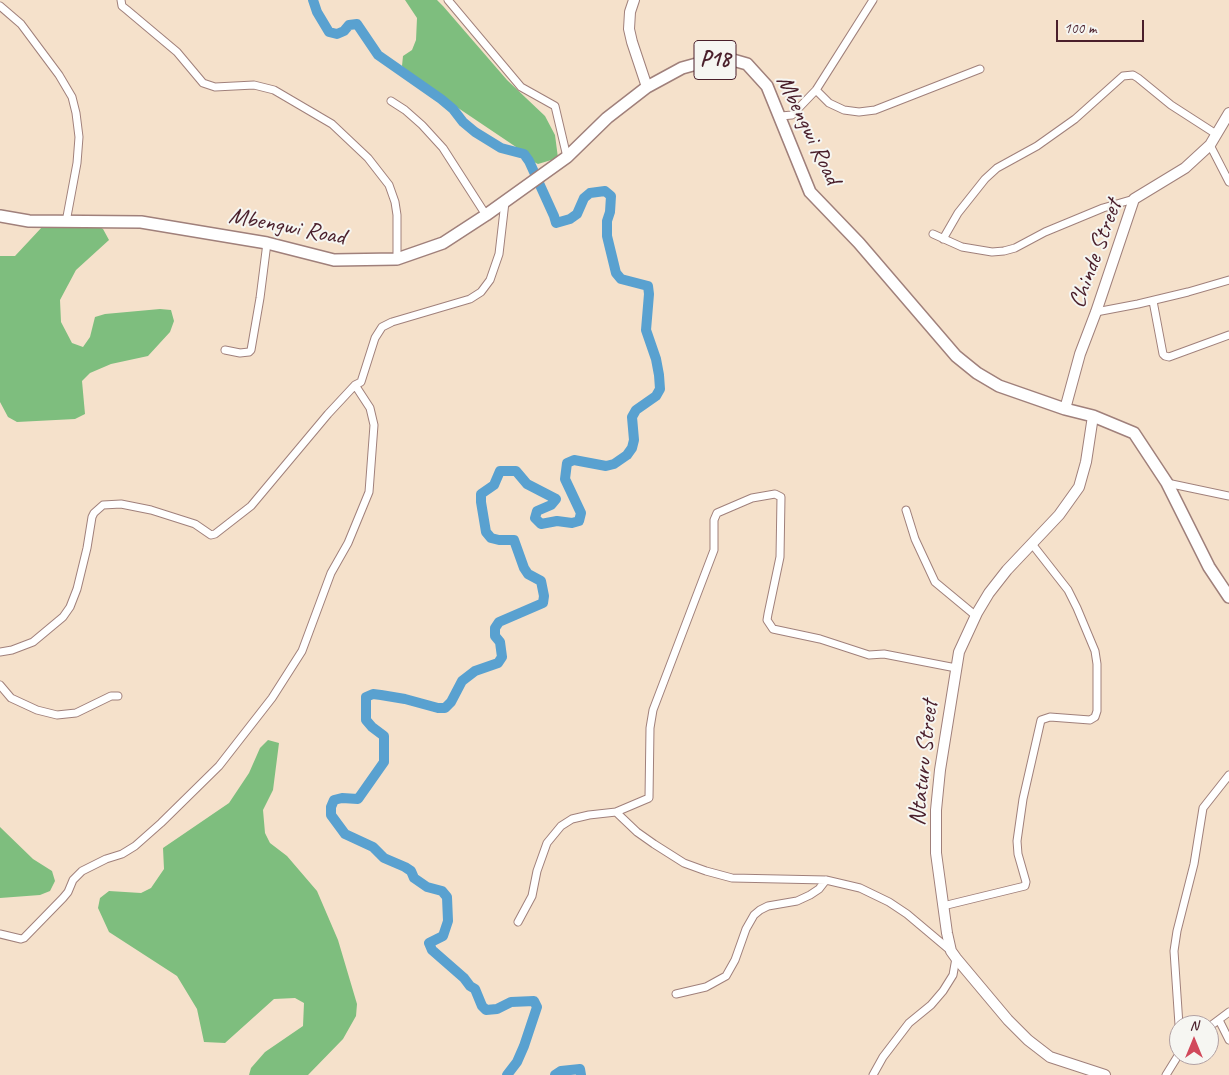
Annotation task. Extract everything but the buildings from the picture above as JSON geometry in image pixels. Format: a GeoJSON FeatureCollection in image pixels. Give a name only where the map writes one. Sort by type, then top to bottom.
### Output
{"type":"FeatureCollection","features":[{"type":"Feature","properties":{"kind":"main road","name":"Mbengwi Road"},"geometry":{"type":"LineString","coordinates":[[0,216],[66,222],[141,222],[267,243],[334,260],[397,260],[443,243],[486,216],[567,157],[607,118],[647,87],[682,68],[711,60],[733,60],[747,64],[767,86],[781,116],[810,192],[859,243],[956,356],[977,373],[999,386],[1065,409],[1093,416],[1134,433],[1167,483],[1209,567],[1229,597]]}},
{"type":"Feature","properties":{"kind":"street"},"geometry":{"type":"LineString","coordinates":[[121,0],[122,6],[178,52],[203,83],[215,87],[254,85],[274,90],[332,124],[347,138],[368,158],[389,184],[397,215],[397,260]]}},
{"type":"Feature","properties":{"kind":"street"},"geometry":{"type":"LineString","coordinates":[[448,0],[521,87],[554,106],[567,157]]}},
{"type":"Feature","properties":{"kind":"street"},"geometry":{"type":"LineString","coordinates":[[634,0],[630,12],[629,29],[647,87]]}},
{"type":"Feature","properties":{"kind":"street"},"geometry":{"type":"LineString","coordinates":[[781,116],[792,115],[816,90],[872,0]]}},
{"type":"Feature","properties":{"kind":"street"},"geometry":{"type":"LineString","coordinates":[[0,6],[21,24],[59,75],[72,97],[79,137],[77,162],[66,222]]}},
{"type":"Feature","properties":{"kind":"street"},"geometry":{"type":"LineString","coordinates":[[816,90],[829,103],[844,110],[859,112],[875,110],[980,69]]}},
{"type":"Feature","properties":{"kind":"street"},"geometry":{"type":"LineString","coordinates":[[943,239],[958,212],[985,179],[997,168],[1037,146],[1075,120],[1123,76],[1133,75],[1138,78],[1171,105],[1216,134]]}},
{"type":"Feature","properties":{"kind":"street"},"geometry":{"type":"LineString","coordinates":[[391,101],[422,125],[443,148],[486,216]]}},
{"type":"Feature","properties":{"kind":"street","name":"Chinde Street"},"geometry":{"type":"LineString","coordinates":[[1065,409],[1080,354],[1134,199],[1184,168],[1210,145],[1229,113]]}},
{"type":"Feature","properties":{"kind":"street"},"geometry":{"type":"LineString","coordinates":[[1210,145],[1229,182]]}},
{"type":"Feature","properties":{"kind":"street"},"geometry":{"type":"LineString","coordinates":[[933,234],[962,247],[992,252],[1004,251],[1015,248],[1045,232],[1103,208],[1134,199]]}},
{"type":"Feature","properties":{"kind":"street"},"geometry":{"type":"LineString","coordinates":[[0,652],[12,650],[33,642],[63,617],[70,607],[84,565],[92,517],[103,505],[121,504],[151,510],[195,524],[211,535],[215,534],[251,506],[328,414],[355,385],[361,382],[375,338],[382,327],[392,322],[470,299],[481,292],[490,280],[499,254],[505,201]]}},
{"type":"Feature","properties":{"kind":"street"},"geometry":{"type":"LineString","coordinates":[[226,350],[240,353],[251,350],[267,243]]}},
{"type":"Feature","properties":{"kind":"street"},"geometry":{"type":"LineString","coordinates":[[1096,312],[1153,300],[1229,280]]}},
{"type":"Feature","properties":{"kind":"street"},"geometry":{"type":"LineString","coordinates":[[1153,300],[1163,354],[1165,356],[1169,357],[1229,335]]}},
{"type":"Feature","properties":{"kind":"street"},"geometry":{"type":"LineString","coordinates":[[0,934],[24,938],[68,892],[73,880],[82,871],[106,859],[122,854],[135,846],[161,823],[219,766],[272,698],[298,659],[331,573],[348,543],[369,492],[374,425],[370,408],[355,385]]}},
{"type":"Feature","properties":{"kind":"street","name":"Ntaturu Street"},"geometry":{"type":"LineString","coordinates":[[1093,416],[1086,462],[1079,487],[1060,515],[1007,570],[989,593],[959,652],[940,770],[936,810],[936,853],[943,906],[954,955],[1008,1020],[1035,1046],[1050,1057],[1105,1075]]}},
{"type":"Feature","properties":{"kind":"street"},"geometry":{"type":"LineString","coordinates":[[1167,483],[1229,496]]}},
{"type":"Feature","properties":{"kind":"street"},"geometry":{"type":"LineString","coordinates":[[518,922],[532,896],[537,871],[547,843],[561,826],[572,819],[589,814],[616,812],[649,798],[649,755],[653,710],[714,550],[715,516],[717,513],[752,498],[770,494],[778,494],[781,497],[780,556],[767,620],[773,629],[820,639],[869,655],[884,654],[956,668]]}},
{"type":"Feature","properties":{"kind":"street"},"geometry":{"type":"LineString","coordinates":[[906,510],[915,539],[935,582],[976,616]]}},
{"type":"Feature","properties":{"kind":"street"},"geometry":{"type":"LineString","coordinates":[[943,906],[1025,886],[1026,882],[1018,854],[1017,841],[1023,799],[1041,720],[1050,717],[1090,720],[1095,718],[1097,711],[1097,664],[1095,651],[1068,590],[1032,544]]}},
{"type":"Feature","properties":{"kind":"street"},"geometry":{"type":"LineString","coordinates":[[0,685],[11,698],[37,710],[57,715],[76,713],[111,696],[118,696]]}},
{"type":"Feature","properties":{"kind":"street"},"geometry":{"type":"LineString","coordinates":[[1178,1015],[1174,951],[1178,922],[1194,864],[1203,808],[1229,775]]}},
{"type":"Feature","properties":{"kind":"street"},"geometry":{"type":"LineString","coordinates":[[616,812],[654,844],[684,863],[706,871],[732,878],[826,880],[860,888],[889,902],[907,914],[954,955],[953,975],[943,991],[931,1005],[909,1023],[883,1057],[873,1075]]}},
{"type":"Feature","properties":{"kind":"street"},"geometry":{"type":"LineString","coordinates":[[676,994],[706,987],[726,976],[735,960],[746,929],[760,910],[768,906],[797,901],[819,889],[826,880]]}},
{"type":"Feature","properties":{"kind":"street"},"geometry":{"type":"LineString","coordinates":[[1229,1012],[1219,1020],[1229,1040]]}},
{"type":"Feature","properties":{"kind":"green space"},"geometry":{"type":"Polygon","coordinates":[[[405,0],[437,0],[443,6],[507,80],[545,116],[555,135],[558,158],[538,164],[528,159],[522,151],[418,81],[402,66],[403,56],[412,50],[416,40],[417,18],[405,0]]]}},
{"type":"Feature","properties":{"kind":"green space"},"geometry":{"type":"Polygon","coordinates":[[[88,220],[103,229],[109,240],[76,270],[60,300],[61,322],[72,343],[83,347],[90,337],[95,317],[105,314],[160,309],[171,310],[174,321],[170,332],[148,356],[111,364],[90,373],[82,381],[85,414],[75,419],[17,422],[8,417],[0,402],[0,256],[15,256],[43,226],[88,220]]]}},
{"type":"Feature","properties":{"kind":"green space"},"geometry":{"type":"Polygon","coordinates":[[[268,740],[279,743],[273,790],[263,810],[265,833],[270,843],[287,856],[317,891],[338,940],[357,1004],[356,1016],[343,1039],[308,1075],[249,1075],[251,1068],[265,1052],[303,1026],[304,1003],[295,998],[274,999],[225,1043],[204,1042],[197,1009],[177,976],[109,932],[98,908],[100,898],[109,891],[141,893],[151,888],[164,869],[163,848],[229,803],[249,773],[260,748],[268,740]]]}},
{"type":"Feature","properties":{"kind":"green space"},"geometry":{"type":"Polygon","coordinates":[[[0,827],[33,859],[52,871],[55,881],[50,891],[40,895],[0,898],[0,827]]]}},
{"type":"Feature","properties":{"kind":"waterway"},"geometry":{"type":"LineString","coordinates":[[313,0],[317,12],[329,32],[337,34],[344,31],[349,25],[357,24],[378,55],[441,99],[475,132],[501,148],[524,154],[529,161],[556,223],[570,219],[577,214],[584,198],[590,193],[605,191],[611,196],[607,236],[616,273],[621,279],[648,286],[646,330],[656,359],[660,389],[656,396],[636,410],[632,417],[634,440],[632,448],[627,455],[614,464],[606,466],[574,460],[567,463],[565,479],[581,513],[579,521],[572,523],[557,521],[541,524],[535,518],[537,511],[551,505],[556,499],[527,484],[516,471],[500,471],[494,485],[481,494],[486,532],[491,538],[514,540],[524,568],[528,574],[541,581],[544,596],[543,603],[499,622],[495,628],[495,636],[500,642],[502,657],[498,663],[475,671],[462,681],[451,702],[445,708],[381,695],[373,694],[366,697],[366,720],[384,736],[384,762],[358,799],[342,798],[334,800],[331,807],[331,815],[345,834],[373,847],[384,858],[405,867],[411,871],[414,878],[427,887],[442,891],[447,897],[448,921],[443,936],[429,943],[432,950],[475,989],[482,1006],[486,1010],[497,1009],[511,1002],[534,1001],[537,1007],[524,1046],[517,1062],[507,1075]]}},
{"type":"Feature","properties":{"kind":"waterway"},"geometry":{"type":"LineString","coordinates":[[555,1075],[561,1071],[580,1069],[581,1075]]}}]}
